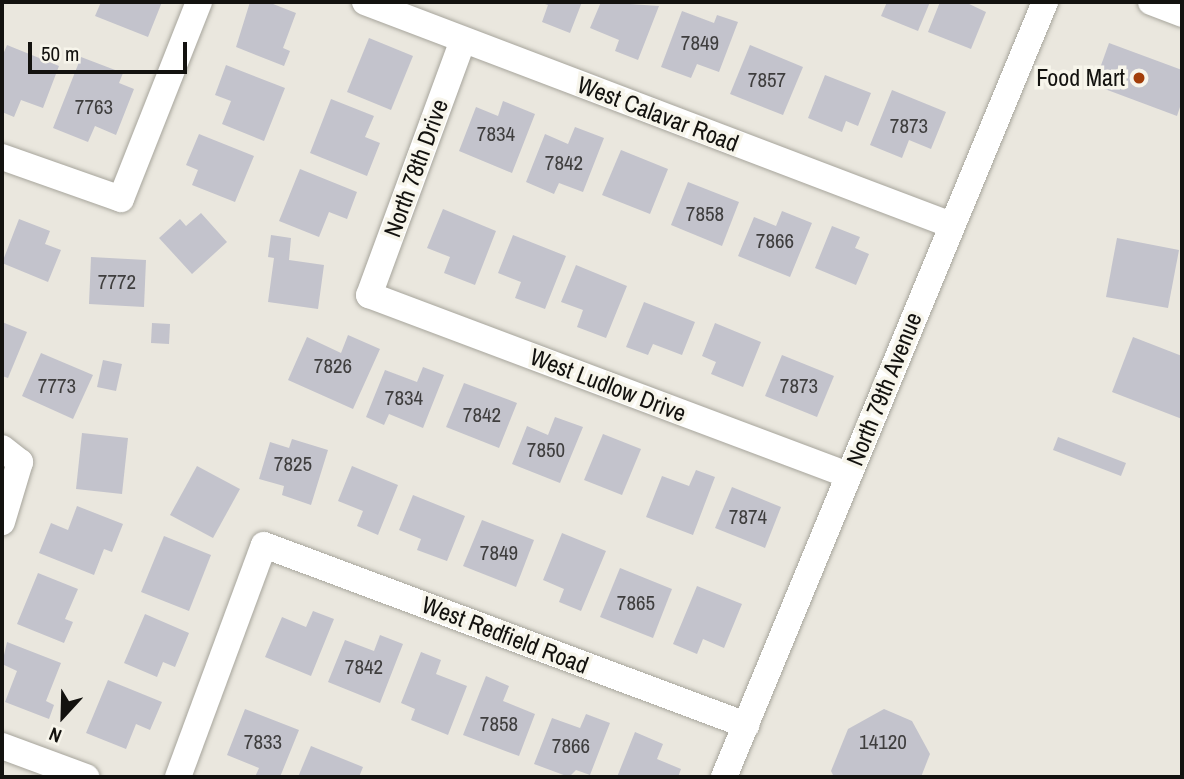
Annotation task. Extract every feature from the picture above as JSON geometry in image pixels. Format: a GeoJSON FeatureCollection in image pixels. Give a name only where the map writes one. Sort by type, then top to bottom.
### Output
{"type":"FeatureCollection","features":[{"type":"Feature","properties":{"kind":"street"},"geometry":{"type":"LineString","coordinates":[[2,158],[121,199],[199,2]]}},
{"type":"Feature","properties":{"kind":"street","name":"West Calavar Road"},"geometry":{"type":"LineString","coordinates":[[365,2],[951,225]]}},
{"type":"Feature","properties":{"kind":"street","name":"North 79th Avenue"},"geometry":{"type":"LineString","coordinates":[[724,777],[1045,2]]}},
{"type":"Feature","properties":{"kind":"street"},"geometry":{"type":"LineString","coordinates":[[1151,2],[1182,14]]}},
{"type":"Feature","properties":{"kind":"street","name":"North 78th Drive"},"geometry":{"type":"LineString","coordinates":[[369,295],[463,40]]}},
{"type":"Feature","properties":{"kind":"street","name":"West Ludlow Drive"},"geometry":{"type":"LineString","coordinates":[[369,295],[848,475]]}},
{"type":"Feature","properties":{"kind":"street"},"geometry":{"type":"LineString","coordinates":[[2,522],[11,455]]}},
{"type":"Feature","properties":{"kind":"street","name":"West Redfield Road"},"geometry":{"type":"LineString","coordinates":[[178,777],[264,545],[746,725]]}},
{"type":"Feature","properties":{"kind":"street"},"geometry":{"type":"LineString","coordinates":[[2,746],[86,777]]}},
{"type":"Feature","properties":{"kind":"building"},"geometry":{"type":"Polygon","coordinates":[[[101,2],[162,2],[148,37],[95,16],[101,2]]]}},
{"type":"Feature","properties":{"kind":"building"},"geometry":{"type":"Polygon","coordinates":[[[250,2],[268,2],[296,13],[283,48],[290,51],[284,66],[236,47],[250,2]]]}},
{"type":"Feature","properties":{"kind":"building"},"geometry":{"type":"Polygon","coordinates":[[[539,2],[582,2],[570,33],[542,22],[548,5],[539,2]]]}},
{"type":"Feature","properties":{"kind":"building"},"geometry":{"type":"Polygon","coordinates":[[[601,2],[659,6],[638,60],[615,51],[619,40],[590,28],[601,2]]]}},
{"type":"Feature","properties":{"kind":"building"},"geometry":{"type":"Polygon","coordinates":[[[887,2],[930,2],[918,31],[881,16],[887,2]]]}},
{"type":"Feature","properties":{"kind":"building"},"geometry":{"type":"Polygon","coordinates":[[[940,2],[965,2],[986,12],[971,49],[928,32],[940,2]]]}},
{"type":"Feature","properties":{"kind":"building"},"geometry":{"type":"Polygon","coordinates":[[[682,11],[714,23],[717,15],[738,22],[719,72],[697,64],[691,78],[661,67],[682,11]]]}},
{"type":"Feature","properties":{"kind":"building"},"geometry":{"type":"Polygon","coordinates":[[[369,38],[413,56],[391,110],[347,92],[369,38]]]}},
{"type":"Feature","properties":{"kind":"building","name":"Food Mart"},"geometry":{"type":"Polygon","coordinates":[[[1109,43],[1182,70],[1182,101],[1177,116],[1094,85],[1109,43]]]}},
{"type":"Feature","properties":{"kind":"building"},"geometry":{"type":"Polygon","coordinates":[[[7,45],[59,66],[43,108],[21,100],[14,117],[2,112],[2,57],[7,45]]]}},
{"type":"Feature","properties":{"kind":"building"},"geometry":{"type":"Polygon","coordinates":[[[750,45],[803,67],[783,115],[730,94],[750,45]]]}},
{"type":"Feature","properties":{"kind":"building"},"geometry":{"type":"Polygon","coordinates":[[[81,57],[123,73],[119,83],[134,89],[116,135],[95,126],[88,142],[53,128],[81,57]]]}},
{"type":"Feature","properties":{"kind":"building"},"geometry":{"type":"Polygon","coordinates":[[[226,65],[285,88],[264,141],[222,124],[231,101],[215,95],[226,65]]]}},
{"type":"Feature","properties":{"kind":"building"},"geometry":{"type":"Polygon","coordinates":[[[825,75],[871,93],[858,126],[846,121],[842,132],[808,118],[825,75]]]}},
{"type":"Feature","properties":{"kind":"building"},"geometry":{"type":"Polygon","coordinates":[[[892,90],[946,112],[931,149],[909,140],[902,158],[870,145],[892,90]]]}},
{"type":"Feature","properties":{"kind":"building"},"geometry":{"type":"Polygon","coordinates":[[[331,99],[374,116],[365,137],[380,143],[367,176],[310,153],[331,99]]]}},
{"type":"Feature","properties":{"kind":"building"},"geometry":{"type":"Polygon","coordinates":[[[503,101],[535,114],[512,173],[459,151],[476,107],[498,116],[503,101]]]}},
{"type":"Feature","properties":{"kind":"building"},"geometry":{"type":"Polygon","coordinates":[[[575,127],[604,138],[583,192],[559,183],[554,194],[526,182],[545,134],[568,144],[575,127]]]}},
{"type":"Feature","properties":{"kind":"building"},"geometry":{"type":"Polygon","coordinates":[[[199,134],[254,156],[235,202],[192,185],[198,170],[186,165],[199,134]]]}},
{"type":"Feature","properties":{"kind":"building"},"geometry":{"type":"Polygon","coordinates":[[[621,150],[668,169],[650,214],[602,195],[621,150]]]}},
{"type":"Feature","properties":{"kind":"building"},"geometry":{"type":"Polygon","coordinates":[[[300,169],[357,192],[347,219],[329,212],[319,237],[279,221],[300,169]]]}},
{"type":"Feature","properties":{"kind":"building"},"geometry":{"type":"Polygon","coordinates":[[[688,182],[739,202],[722,246],[671,225],[688,182]]]}},
{"type":"Feature","properties":{"kind":"building"},"geometry":{"type":"Polygon","coordinates":[[[443,209],[496,231],[475,285],[444,273],[450,257],[427,248],[443,209]]]}},
{"type":"Feature","properties":{"kind":"building"},"geometry":{"type":"Polygon","coordinates":[[[782,211],[812,223],[790,277],[738,256],[754,217],[776,226],[782,211]]]}},
{"type":"Feature","properties":{"kind":"building"},"geometry":{"type":"Polygon","coordinates":[[[201,213],[227,242],[192,274],[159,238],[180,219],[186,226],[201,213]]]}},
{"type":"Feature","properties":{"kind":"building"},"geometry":{"type":"Polygon","coordinates":[[[19,219],[50,231],[45,244],[61,250],[48,282],[2,263],[19,219]]]}},
{"type":"Feature","properties":{"kind":"building"},"geometry":{"type":"Polygon","coordinates":[[[832,226],[860,237],[855,248],[869,254],[856,285],[815,268],[832,226]]]}},
{"type":"Feature","properties":{"kind":"building"},"geometry":{"type":"Polygon","coordinates":[[[271,235],[291,238],[289,260],[324,265],[318,309],[268,302],[274,258],[268,257],[271,235]]]}},
{"type":"Feature","properties":{"kind":"building"},"geometry":{"type":"Polygon","coordinates":[[[513,235],[566,256],[545,309],[515,298],[521,282],[498,273],[513,235]]]}},
{"type":"Feature","properties":{"kind":"building"},"geometry":{"type":"Polygon","coordinates":[[[1117,238],[1179,250],[1168,308],[1106,297],[1117,238]]]}},
{"type":"Feature","properties":{"kind":"building"},"geometry":{"type":"Polygon","coordinates":[[[91,257],[146,260],[144,307],[89,304],[91,257]]]}},
{"type":"Feature","properties":{"kind":"building"},"geometry":{"type":"Polygon","coordinates":[[[576,265],[627,286],[606,338],[577,327],[583,310],[561,302],[576,265]]]}},
{"type":"Feature","properties":{"kind":"building"},"geometry":{"type":"Polygon","coordinates":[[[644,302],[695,322],[682,355],[653,344],[648,355],[626,347],[644,302]]]}},
{"type":"Feature","properties":{"kind":"building"},"geometry":{"type":"Polygon","coordinates":[[[2,322],[27,332],[8,378],[2,376],[2,322]]]}},
{"type":"Feature","properties":{"kind":"building"},"geometry":{"type":"Polygon","coordinates":[[[152,323],[170,324],[169,344],[151,343],[152,323]]]}},
{"type":"Feature","properties":{"kind":"building"},"geometry":{"type":"Polygon","coordinates":[[[715,323],[761,342],[743,387],[711,374],[716,362],[702,356],[715,323]]]}},
{"type":"Feature","properties":{"kind":"building"},"geometry":{"type":"Polygon","coordinates":[[[348,335],[380,349],[353,409],[288,380],[307,337],[341,353],[348,335]]]}},
{"type":"Feature","properties":{"kind":"building"},"geometry":{"type":"Polygon","coordinates":[[[1133,337],[1182,356],[1182,419],[1112,392],[1133,337]]]}},
{"type":"Feature","properties":{"kind":"building"},"geometry":{"type":"Polygon","coordinates":[[[41,353],[93,375],[73,419],[22,396],[41,353]]]}},
{"type":"Feature","properties":{"kind":"building"},"geometry":{"type":"Polygon","coordinates":[[[782,355],[834,376],[817,417],[765,396],[782,355]]]}},
{"type":"Feature","properties":{"kind":"building"},"geometry":{"type":"Polygon","coordinates":[[[103,360],[122,364],[116,391],[97,387],[103,360]]]}},
{"type":"Feature","properties":{"kind":"building"},"geometry":{"type":"Polygon","coordinates":[[[423,367],[444,375],[423,428],[389,414],[384,425],[366,417],[385,370],[417,382],[423,367]]]}},
{"type":"Feature","properties":{"kind":"building"},"geometry":{"type":"Polygon","coordinates":[[[464,383],[517,403],[499,448],[446,427],[464,383]]]}},
{"type":"Feature","properties":{"kind":"building"},"geometry":{"type":"Polygon","coordinates":[[[555,417],[583,427],[560,483],[512,464],[527,426],[548,435],[555,417]]]}},
{"type":"Feature","properties":{"kind":"building"},"geometry":{"type":"Polygon","coordinates":[[[82,433],[128,438],[122,494],[76,489],[82,433]]]}},
{"type":"Feature","properties":{"kind":"building"},"geometry":{"type":"Polygon","coordinates":[[[603,434],[641,449],[622,495],[584,480],[603,434]]]}},
{"type":"Feature","properties":{"kind":"building"},"geometry":{"type":"Polygon","coordinates":[[[1058,437],[1126,463],[1121,476],[1053,450],[1058,437]]]}},
{"type":"Feature","properties":{"kind":"building"},"geometry":{"type":"Polygon","coordinates":[[[292,439],[328,450],[311,505],[282,495],[284,486],[259,479],[270,442],[289,448],[292,439]]]}},
{"type":"Feature","properties":{"kind":"building"},"geometry":{"type":"Polygon","coordinates":[[[197,466],[240,489],[213,538],[170,515],[197,466]]]}},
{"type":"Feature","properties":{"kind":"building"},"geometry":{"type":"Polygon","coordinates":[[[352,466],[398,485],[378,535],[357,526],[363,511],[338,501],[352,466]]]}},
{"type":"Feature","properties":{"kind":"building"},"geometry":{"type":"Polygon","coordinates":[[[696,470],[715,477],[693,535],[646,517],[662,476],[689,486],[696,470]]]}},
{"type":"Feature","properties":{"kind":"building"},"geometry":{"type":"Polygon","coordinates":[[[732,487],[781,507],[765,548],[715,528],[732,487]]]}},
{"type":"Feature","properties":{"kind":"building"},"geometry":{"type":"Polygon","coordinates":[[[413,495],[465,516],[447,561],[417,550],[421,539],[399,530],[413,495]]]}},
{"type":"Feature","properties":{"kind":"building"},"geometry":{"type":"Polygon","coordinates":[[[77,506],[123,524],[112,552],[104,549],[94,575],[39,553],[51,523],[68,530],[77,506]]]}},
{"type":"Feature","properties":{"kind":"building"},"geometry":{"type":"Polygon","coordinates":[[[482,520],[534,540],[516,587],[463,566],[482,520]]]}},
{"type":"Feature","properties":{"kind":"building"},"geometry":{"type":"Polygon","coordinates":[[[562,533],[606,551],[581,611],[559,602],[564,589],[543,580],[562,533]]]}},
{"type":"Feature","properties":{"kind":"building"},"geometry":{"type":"Polygon","coordinates":[[[164,536],[211,555],[189,611],[141,592],[164,536]]]}},
{"type":"Feature","properties":{"kind":"building"},"geometry":{"type":"Polygon","coordinates":[[[620,568],[672,589],[653,638],[600,617],[620,568]]]}},
{"type":"Feature","properties":{"kind":"building"},"geometry":{"type":"Polygon","coordinates":[[[38,573],[78,589],[65,619],[73,622],[64,643],[17,624],[38,573]]]}},
{"type":"Feature","properties":{"kind":"building"},"geometry":{"type":"Polygon","coordinates":[[[697,586],[742,604],[724,648],[703,639],[697,654],[673,644],[697,586]]]}},
{"type":"Feature","properties":{"kind":"building"},"geometry":{"type":"Polygon","coordinates":[[[313,611],[334,619],[311,676],[265,657],[282,617],[306,627],[313,611]]]}},
{"type":"Feature","properties":{"kind":"building"},"geometry":{"type":"Polygon","coordinates":[[[145,614],[189,633],[175,667],[163,662],[157,677],[124,663],[145,614]]]}},
{"type":"Feature","properties":{"kind":"building"},"geometry":{"type":"Polygon","coordinates":[[[380,635],[403,644],[380,703],[328,682],[345,640],[374,651],[380,635]]]}},
{"type":"Feature","properties":{"kind":"building"},"geometry":{"type":"Polygon","coordinates":[[[7,642],[61,663],[46,701],[54,705],[49,719],[5,702],[17,671],[2,664],[7,642]]]}},
{"type":"Feature","properties":{"kind":"building"},"geometry":{"type":"Polygon","coordinates":[[[421,652],[441,660],[436,674],[467,686],[448,735],[411,720],[415,709],[401,703],[421,652]]]}},
{"type":"Feature","properties":{"kind":"building"},"geometry":{"type":"Polygon","coordinates":[[[486,676],[509,686],[503,701],[535,714],[519,756],[463,735],[486,676]]]}},
{"type":"Feature","properties":{"kind":"building"},"geometry":{"type":"Polygon","coordinates":[[[108,680],[162,702],[150,730],[136,724],[126,749],[86,733],[108,680]]]}},
{"type":"Feature","properties":{"kind":"building"},"geometry":{"type":"Polygon","coordinates":[[[245,709],[299,730],[280,777],[255,777],[259,768],[227,755],[245,709]]]}},
{"type":"Feature","properties":{"kind":"building"},"geometry":{"type":"Polygon","coordinates":[[[884,709],[912,721],[930,754],[921,777],[834,777],[831,771],[848,729],[884,709]]]}},
{"type":"Feature","properties":{"kind":"building"},"geometry":{"type":"Polygon","coordinates":[[[586,714],[610,723],[590,775],[576,770],[569,777],[534,764],[552,718],[580,728],[586,714]]]}},
{"type":"Feature","properties":{"kind":"building"},"geometry":{"type":"Polygon","coordinates":[[[635,732],[663,744],[657,759],[681,769],[678,777],[617,777],[635,732]]]}},
{"type":"Feature","properties":{"kind":"building"},"geometry":{"type":"Polygon","coordinates":[[[311,746],[363,767],[359,777],[298,777],[311,746]]]}},
{"type":"Feature","properties":{"kind":"place","name":"Food Mart"},"geometry":{"type":"Point","coordinates":[1139,78]}}]}
